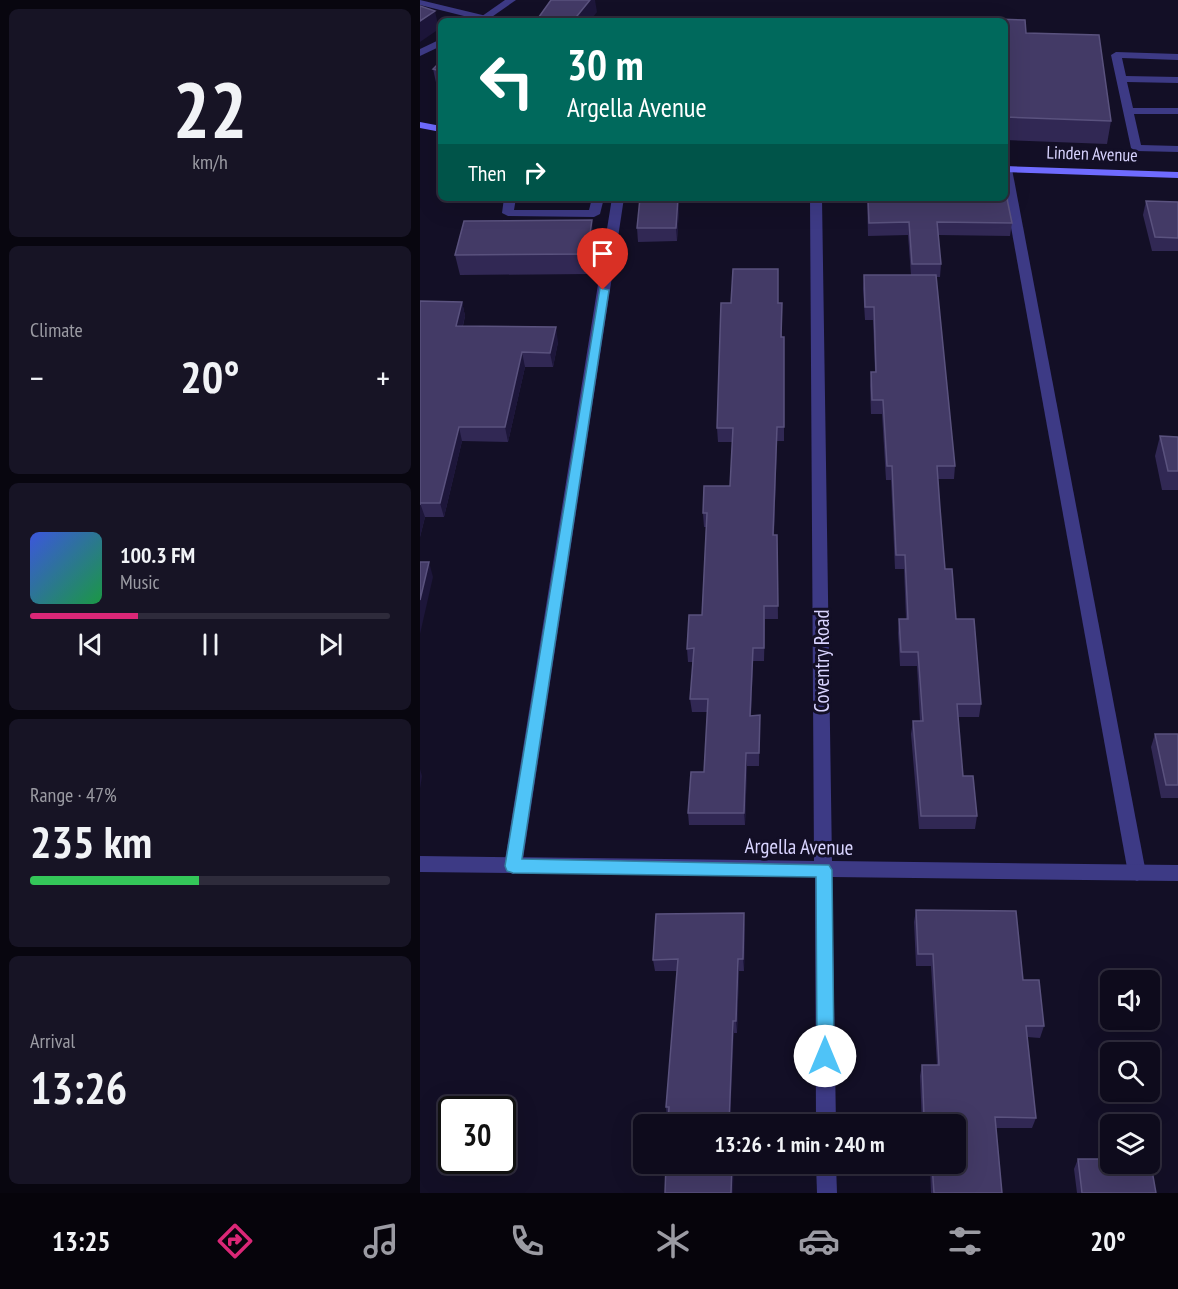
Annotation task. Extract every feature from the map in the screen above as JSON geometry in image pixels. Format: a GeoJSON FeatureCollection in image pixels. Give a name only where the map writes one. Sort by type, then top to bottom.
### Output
{"type":"FeatureCollection","features":[{"type":"Feature","properties":{"kind":"main road"},"geometry":{"type":"LineString","coordinates":[[420,125],[438,128]]}},
{"type":"Feature","properties":{"kind":"main road","name":"Linden Avenue"},"geometry":{"type":"LineString","coordinates":[[1008,169],[1178,175]]}},
{"type":"Feature","properties":{"kind":"street"},"geometry":{"type":"LineString","coordinates":[[485,18],[511,0]]}},
{"type":"Feature","properties":{"kind":"street"},"geometry":{"type":"LineString","coordinates":[[420,2],[475,18]]}},
{"type":"Feature","properties":{"kind":"street"},"geometry":{"type":"LineString","coordinates":[[420,53],[438,44]]}},
{"type":"Feature","properties":{"kind":"street"},"geometry":{"type":"LineString","coordinates":[[1178,57],[1116,55],[1137,148],[1178,149]]}},
{"type":"Feature","properties":{"kind":"street"},"geometry":{"type":"LineString","coordinates":[[1120,79],[1178,80]]}},
{"type":"Feature","properties":{"kind":"street"},"geometry":{"type":"LineString","coordinates":[[1127,111],[1178,111]]}},
{"type":"Feature","properties":{"kind":"street"},"geometry":{"type":"LineString","coordinates":[[1008,185],[1137,873]]}},
{"type":"Feature","properties":{"kind":"street"},"geometry":{"type":"LineString","coordinates":[[510,201],[508,213],[594,214],[597,201]]}},
{"type":"Feature","properties":{"kind":"street"},"geometry":{"type":"LineString","coordinates":[[513,866],[618,201]]}},
{"type":"Feature","properties":{"kind":"street","name":"Coventry Road"},"geometry":{"type":"LineString","coordinates":[[816,201],[826,1114]]}},
{"type":"Feature","properties":{"kind":"street","name":"Argella Avenue"},"geometry":{"type":"LineString","coordinates":[[420,864],[1178,873]]}},
{"type":"Feature","properties":{"kind":"street"},"geometry":{"type":"LineString","coordinates":[[826,1174],[827,1193]]}},
{"type":"Feature","properties":{"kind":"building"},"geometry":{"type":"Polygon","coordinates":[[[551,0],[590,0],[575,18],[538,18],[551,0]]]}},
{"type":"Feature","properties":{"kind":"building"},"geometry":{"type":"Polygon","coordinates":[[[420,6],[435,11],[420,21],[420,6]]]}},
{"type":"Feature","properties":{"kind":"building"},"geometry":{"type":"Polygon","coordinates":[[[1008,19],[1025,20],[1026,33],[1099,35],[1111,121],[1008,117],[1008,19]]]}},
{"type":"Feature","properties":{"kind":"building"},"geometry":{"type":"Polygon","coordinates":[[[640,201],[678,201],[676,228],[637,228],[640,201]]]}},
{"type":"Feature","properties":{"kind":"building"},"geometry":{"type":"Polygon","coordinates":[[[868,201],[1007,201],[1012,223],[937,222],[941,264],[912,264],[909,222],[869,223],[868,201]]]}},
{"type":"Feature","properties":{"kind":"building"},"geometry":{"type":"Polygon","coordinates":[[[1146,201],[1178,202],[1178,238],[1155,237],[1146,201]]]}},
{"type":"Feature","properties":{"kind":"building"},"geometry":{"type":"Polygon","coordinates":[[[592,220],[587,254],[455,255],[464,221],[592,220]]]}},
{"type":"Feature","properties":{"kind":"building"},"geometry":{"type":"Polygon","coordinates":[[[733,269],[778,269],[778,303],[782,303],[781,337],[784,337],[784,427],[777,427],[773,535],[777,535],[778,606],[764,606],[764,648],[753,648],[750,716],[760,715],[759,753],[746,753],[744,813],[688,813],[691,772],[704,772],[708,699],[690,699],[694,648],[687,649],[689,615],[702,615],[707,513],[703,513],[704,486],[730,486],[733,428],[717,428],[721,303],[731,303],[733,269]]]}},
{"type":"Feature","properties":{"kind":"building"},"geometry":{"type":"Polygon","coordinates":[[[864,275],[936,275],[955,466],[937,466],[940,508],[945,569],[952,569],[956,619],[974,619],[981,704],[957,704],[963,776],[973,776],[977,816],[921,816],[913,721],[923,721],[918,652],[901,652],[899,619],[908,619],[905,555],[896,555],[892,466],[887,466],[883,400],[872,400],[871,372],[876,372],[874,307],[865,307],[864,275]]]}},
{"type":"Feature","properties":{"kind":"building"},"geometry":{"type":"Polygon","coordinates":[[[420,301],[462,302],[456,326],[556,327],[550,353],[522,352],[505,427],[459,427],[440,503],[420,503],[420,301]]]}},
{"type":"Feature","properties":{"kind":"building"},"geometry":{"type":"Polygon","coordinates":[[[1160,436],[1178,437],[1178,471],[1168,471],[1160,436]]]}},
{"type":"Feature","properties":{"kind":"building"},"geometry":{"type":"Polygon","coordinates":[[[420,562],[429,562],[420,600],[420,562]]]}},
{"type":"Feature","properties":{"kind":"building"},"geometry":{"type":"Polygon","coordinates":[[[1155,734],[1178,734],[1178,785],[1166,785],[1155,734]]]}},
{"type":"Feature","properties":{"kind":"building"},"geometry":{"type":"Polygon","coordinates":[[[916,910],[1016,911],[1023,980],[1039,980],[1044,1026],[1026,1026],[1036,1118],[995,1117],[1002,1193],[934,1193],[933,1174],[966,1174],[966,1114],[924,1114],[922,1065],[939,1065],[933,954],[918,954],[916,910]]]}},
{"type":"Feature","properties":{"kind":"building"},"geometry":{"type":"Polygon","coordinates":[[[744,913],[743,959],[738,959],[736,1021],[733,1021],[729,1114],[669,1114],[669,1107],[666,1107],[678,959],[653,960],[656,914],[744,913]]]}},
{"type":"Feature","properties":{"kind":"building"},"geometry":{"type":"Polygon","coordinates":[[[1078,1159],[1100,1159],[1100,1174],[1153,1174],[1156,1193],[1082,1193],[1078,1159]]]}},
{"type":"Feature","properties":{"kind":"building"},"geometry":{"type":"Polygon","coordinates":[[[666,1174],[732,1174],[731,1193],[665,1193],[666,1174]]]}},
{"type":"Feature","properties":{"kind":"route"},"geometry":{"type":"LineString","coordinates":[[603,290],[513,866],[824,870],[825,1056]]}}]}
